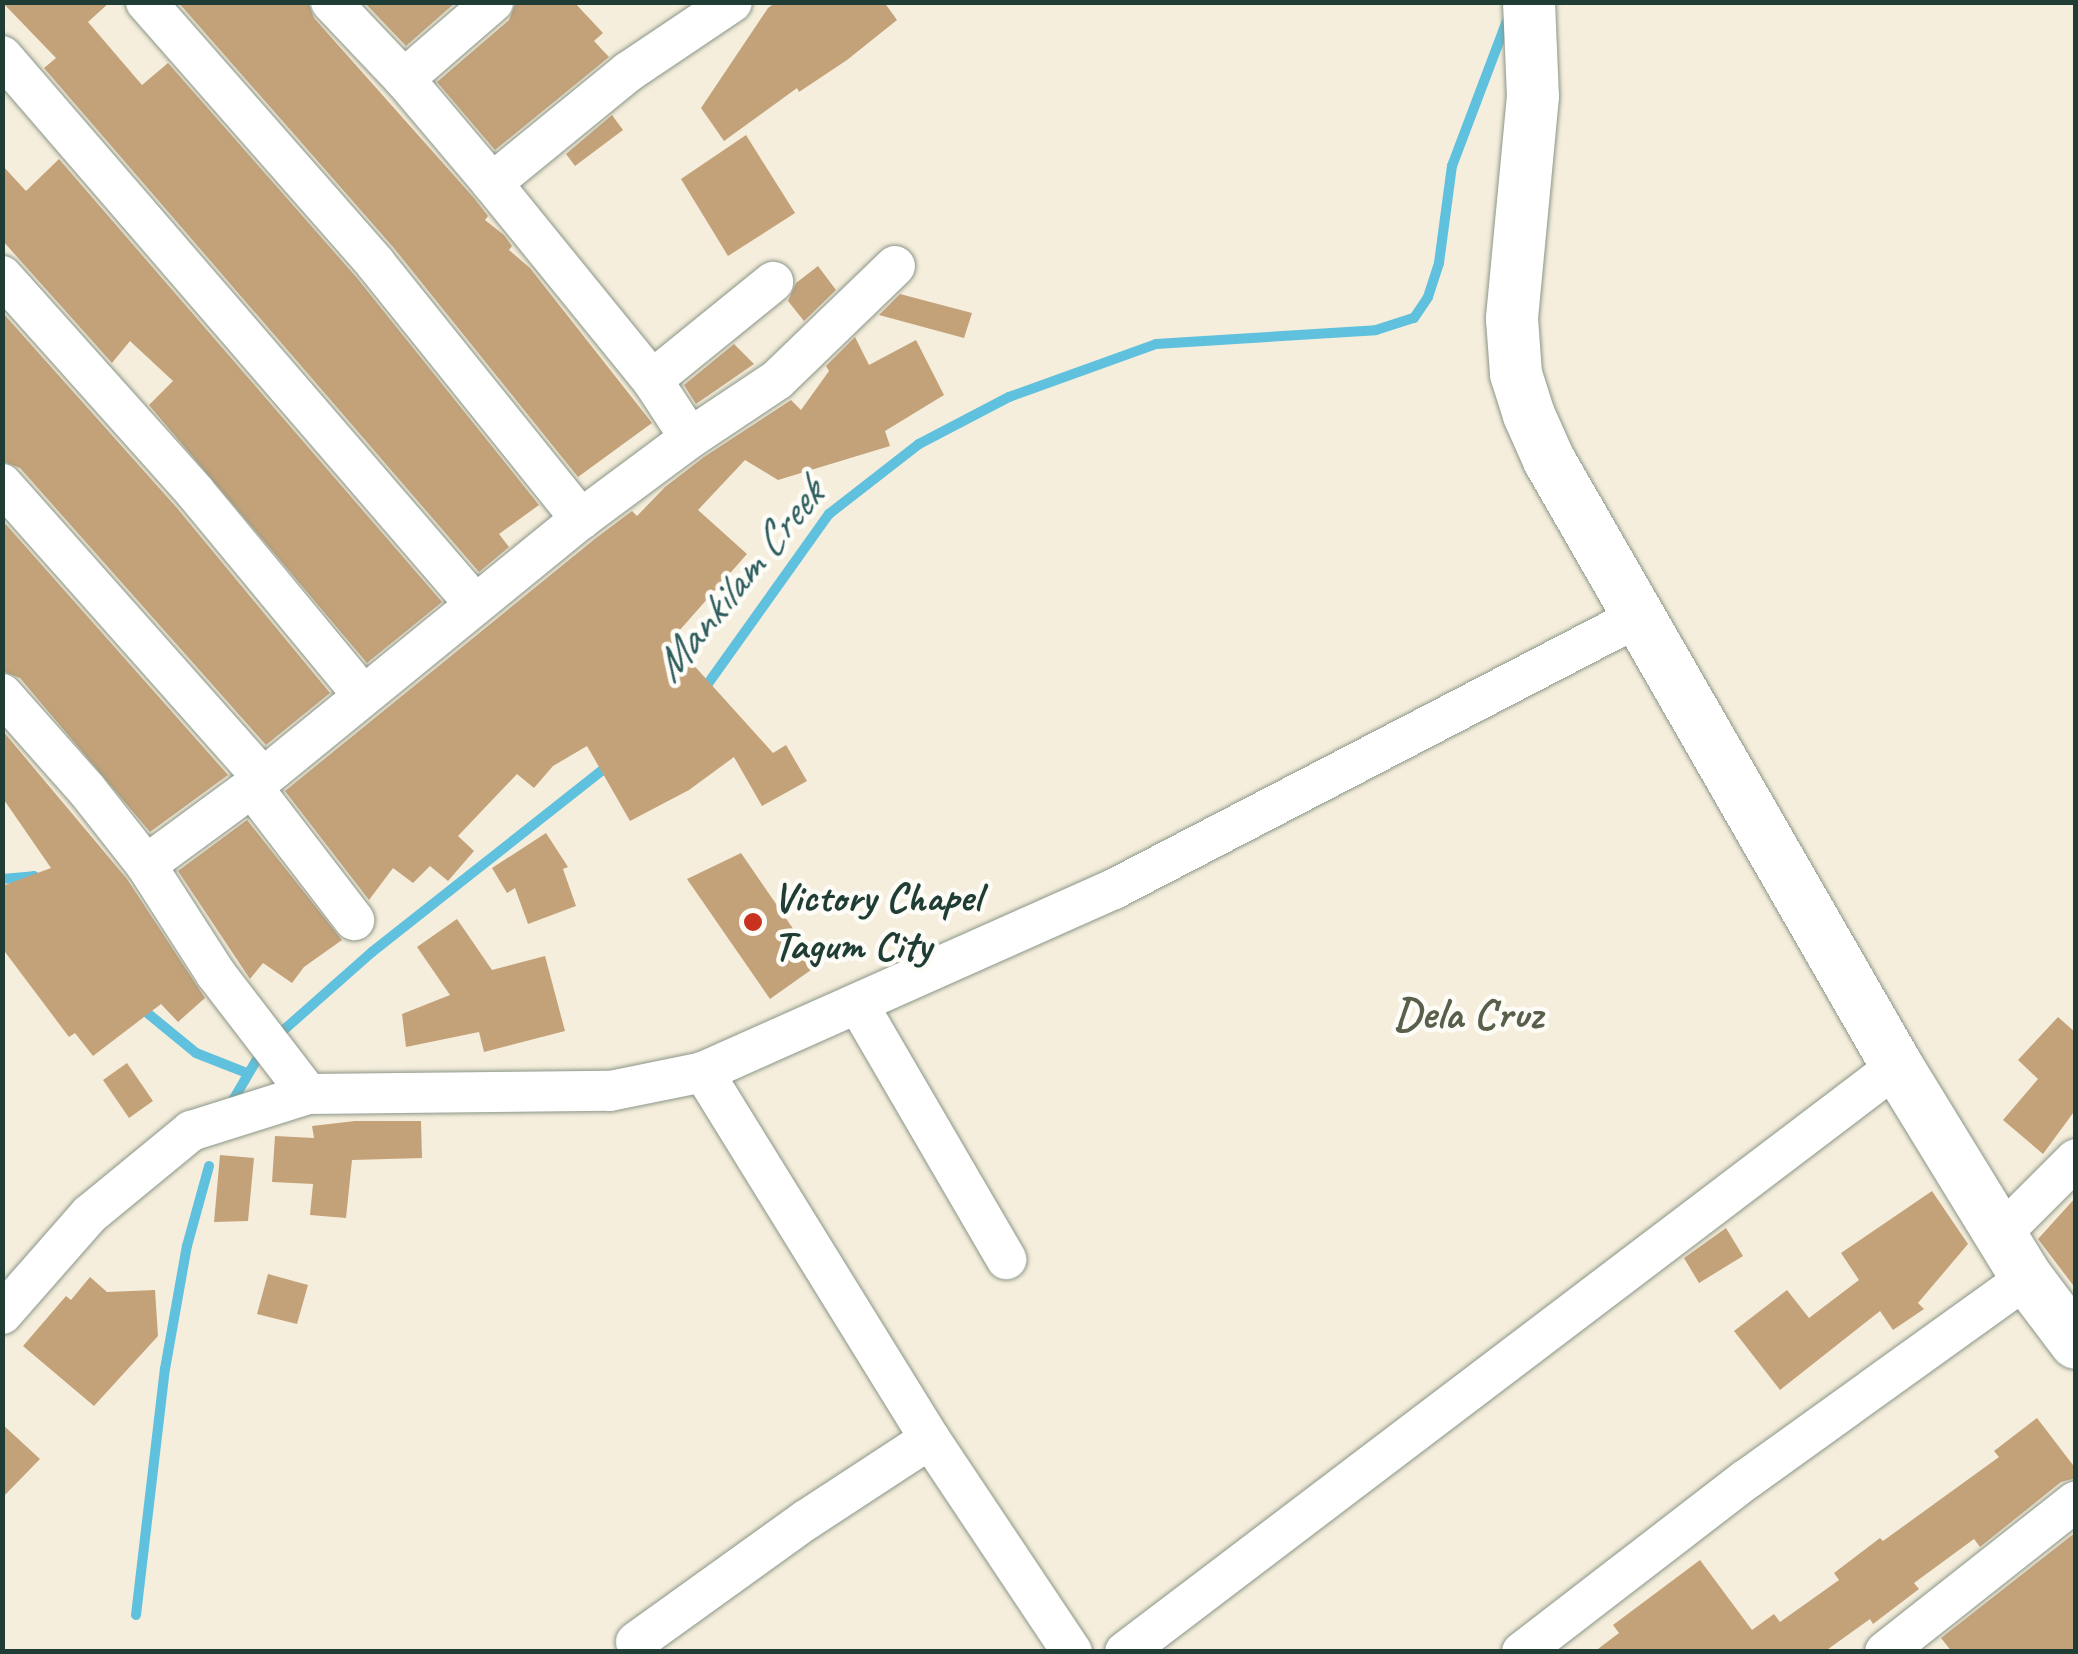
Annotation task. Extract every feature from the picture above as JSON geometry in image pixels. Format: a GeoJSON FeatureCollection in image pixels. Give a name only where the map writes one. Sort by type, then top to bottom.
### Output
{"type":"FeatureCollection","features":[{"type":"Feature","properties":{"kind":"street"},"geometry":{"type":"LineString","coordinates":[[146,2],[375,263],[581,520]]}},
{"type":"Feature","properties":{"kind":"street"},"geometry":{"type":"LineString","coordinates":[[331,2],[404,79],[492,183],[652,380],[690,438]]}},
{"type":"Feature","properties":{"kind":"street"},"geometry":{"type":"LineString","coordinates":[[404,79],[493,2]]}},
{"type":"Feature","properties":{"kind":"street"},"geometry":{"type":"LineString","coordinates":[[492,183],[628,72],[732,2]]}},
{"type":"Feature","properties":{"kind":"street"},"geometry":{"type":"LineString","coordinates":[[1529,2],[1533,96],[1512,319],[1516,374],[1550,460],[1897,1066],[2014,1256],[2076,1343]]}},
{"type":"Feature","properties":{"kind":"street"},"geometry":{"type":"LineString","coordinates":[[2,56],[476,604]]}},
{"type":"Feature","properties":{"kind":"street"},"geometry":{"type":"LineString","coordinates":[[146,865],[257,782],[581,520],[690,438],[777,380],[895,266]]}},
{"type":"Feature","properties":{"kind":"street"},"geometry":{"type":"LineString","coordinates":[[2,276],[195,492],[363,696]]}},
{"type":"Feature","properties":{"kind":"street"},"geometry":{"type":"LineString","coordinates":[[652,380],[773,282]]}},
{"type":"Feature","properties":{"kind":"street"},"geometry":{"type":"LineString","coordinates":[[2,484],[257,782],[354,920]]}},
{"type":"Feature","properties":{"kind":"street"},"geometry":{"type":"LineString","coordinates":[[2,1314],[90,1214],[190,1131],[308,1094],[610,1091],[703,1072],[859,1006],[1114,889],[1640,616]]}},
{"type":"Feature","properties":{"kind":"street"},"geometry":{"type":"LineString","coordinates":[[2,694],[88,790],[146,865],[216,974],[308,1094]]}},
{"type":"Feature","properties":{"kind":"street"},"geometry":{"type":"LineString","coordinates":[[859,1006],[1006,1259]]}},
{"type":"Feature","properties":{"kind":"street"},"geometry":{"type":"LineString","coordinates":[[1125,1652],[1897,1066]]}},
{"type":"Feature","properties":{"kind":"street"},"geometry":{"type":"LineString","coordinates":[[703,1072],[930,1439],[1072,1652]]}},
{"type":"Feature","properties":{"kind":"street"},"geometry":{"type":"LineString","coordinates":[[1522,1652],[1748,1479],[2014,1256],[2076,1159]]}},
{"type":"Feature","properties":{"kind":"street"},"geometry":{"type":"LineString","coordinates":[[636,1642],[806,1520],[930,1439]]}},
{"type":"Feature","properties":{"kind":"street"},"geometry":{"type":"LineString","coordinates":[[1904,1646],[2076,1501]]}},
{"type":"Feature","properties":{"kind":"building"},"geometry":{"type":"Polygon","coordinates":[[[2,2],[110,2],[88,22],[142,85],[168,63],[357,278],[539,505],[499,534],[509,547],[479,572],[44,68],[56,58],[2,2]]]}},
{"type":"Feature","properties":{"kind":"building"},"geometry":{"type":"Polygon","coordinates":[[[178,2],[308,2],[314,18],[474,198],[488,216],[485,220],[504,235],[512,246],[509,250],[530,268],[652,423],[578,477],[393,247],[178,2]]]}},
{"type":"Feature","properties":{"kind":"building"},"geometry":{"type":"Polygon","coordinates":[[[364,2],[456,2],[406,46],[364,2]]]}},
{"type":"Feature","properties":{"kind":"building"},"geometry":{"type":"Polygon","coordinates":[[[516,2],[574,2],[603,33],[594,41],[609,57],[495,150],[437,82],[509,20],[516,2]]]}},
{"type":"Feature","properties":{"kind":"building"},"geometry":{"type":"Polygon","coordinates":[[[776,2],[884,2],[897,20],[847,60],[799,92],[797,88],[724,141],[701,108],[768,8],[776,2]]]}},
{"type":"Feature","properties":{"kind":"building"},"geometry":{"type":"Polygon","coordinates":[[[612,115],[623,130],[575,166],[566,154],[612,115]]]}},
{"type":"Feature","properties":{"kind":"building"},"geometry":{"type":"Polygon","coordinates":[[[746,135],[795,213],[728,256],[681,179],[746,135]]]}},
{"type":"Feature","properties":{"kind":"building"},"geometry":{"type":"Polygon","coordinates":[[[59,159],[442,602],[367,663],[149,405],[173,381],[130,341],[112,363],[2,240],[2,165],[26,191],[59,159]]]}},
{"type":"Feature","properties":{"kind":"building"},"geometry":{"type":"Polygon","coordinates":[[[818,266],[836,290],[804,321],[788,301],[796,283],[818,266]]]}},
{"type":"Feature","properties":{"kind":"building"},"geometry":{"type":"Polygon","coordinates":[[[900,294],[972,313],[964,338],[879,315],[900,294]]]}},
{"type":"Feature","properties":{"kind":"building"},"geometry":{"type":"Polygon","coordinates":[[[2,312],[177,508],[330,693],[266,745],[20,468],[2,461],[2,312]]]}},
{"type":"Feature","properties":{"kind":"building"},"geometry":{"type":"Polygon","coordinates":[[[855,337],[869,365],[916,340],[944,395],[885,431],[890,446],[778,480],[745,460],[698,510],[747,554],[671,640],[773,753],[786,745],[807,781],[762,806],[734,757],[689,790],[630,821],[587,746],[553,766],[534,788],[517,774],[458,836],[474,851],[448,881],[430,866],[413,883],[393,868],[369,900],[285,791],[596,538],[632,511],[637,516],[665,487],[704,457],[791,400],[801,410],[829,371],[826,366],[855,337]]]}},
{"type":"Feature","properties":{"kind":"building"},"geometry":{"type":"Polygon","coordinates":[[[734,344],[754,364],[696,404],[684,385],[734,344]]]}},
{"type":"Feature","properties":{"kind":"building"},"geometry":{"type":"Polygon","coordinates":[[[2,520],[228,775],[150,832],[20,678],[2,671],[2,520]]]}},
{"type":"Feature","properties":{"kind":"building"},"geometry":{"type":"Polygon","coordinates":[[[2,730],[127,879],[205,998],[178,1022],[161,1004],[93,1056],[75,1033],[69,1037],[2,948],[2,886],[51,868],[2,797],[2,730]]]}},
{"type":"Feature","properties":{"kind":"building"},"geometry":{"type":"Polygon","coordinates":[[[247,820],[342,940],[304,967],[292,983],[263,963],[250,979],[178,871],[247,820]]]}},
{"type":"Feature","properties":{"kind":"building"},"geometry":{"type":"Polygon","coordinates":[[[546,833],[568,867],[563,869],[576,906],[528,924],[515,888],[507,893],[492,868],[546,833]]]}},
{"type":"Feature","properties":{"kind":"building","name":"Victory Chapel Tagum City"},"geometry":{"type":"Polygon","coordinates":[[[741,853],[818,965],[770,999],[687,879],[741,853]]]}},
{"type":"Feature","properties":{"kind":"building"},"geometry":{"type":"Polygon","coordinates":[[[457,919],[492,970],[545,956],[565,1031],[484,1052],[479,1032],[406,1047],[402,1014],[450,995],[417,947],[457,919]]]}},
{"type":"Feature","properties":{"kind":"building"},"geometry":{"type":"Polygon","coordinates":[[[2058,1017],[2076,1033],[2076,1109],[2043,1154],[2003,1120],[2038,1079],[2018,1060],[2058,1017]]]}},
{"type":"Feature","properties":{"kind":"building"},"geometry":{"type":"Polygon","coordinates":[[[127,1063],[153,1101],[129,1118],[103,1080],[127,1063]]]}},
{"type":"Feature","properties":{"kind":"building"},"geometry":{"type":"Polygon","coordinates":[[[355,1121],[421,1121],[422,1158],[352,1160],[346,1218],[310,1215],[313,1184],[272,1182],[275,1136],[314,1138],[312,1126],[355,1121]]]}},
{"type":"Feature","properties":{"kind":"building"},"geometry":{"type":"Polygon","coordinates":[[[220,1155],[254,1158],[248,1221],[214,1222],[220,1155]]]}},
{"type":"Feature","properties":{"kind":"building"},"geometry":{"type":"Polygon","coordinates":[[[1932,1191],[1968,1244],[1918,1303],[1924,1309],[1893,1330],[1880,1311],[1780,1390],[1734,1331],[1787,1290],[1809,1318],[1859,1280],[1841,1253],[1932,1191]]]}},
{"type":"Feature","properties":{"kind":"building"},"geometry":{"type":"Polygon","coordinates":[[[2076,1197],[2076,1289],[2038,1239],[2076,1197]]]}},
{"type":"Feature","properties":{"kind":"building"},"geometry":{"type":"Polygon","coordinates":[[[1726,1228],[1743,1256],[1699,1283],[1684,1258],[1726,1228]]]}},
{"type":"Feature","properties":{"kind":"building"},"geometry":{"type":"Polygon","coordinates":[[[268,1274],[308,1285],[297,1324],[257,1314],[268,1274]]]}},
{"type":"Feature","properties":{"kind":"building"},"geometry":{"type":"Polygon","coordinates":[[[90,1277],[107,1292],[155,1290],[158,1336],[94,1406],[23,1346],[66,1296],[71,1300],[90,1277]]]}},
{"type":"Feature","properties":{"kind":"building"},"geometry":{"type":"Polygon","coordinates":[[[2037,1418],[2076,1469],[2076,1478],[2061,1482],[1980,1547],[1974,1539],[1914,1583],[1919,1589],[1873,1624],[1870,1619],[1824,1652],[1594,1652],[1619,1633],[1613,1625],[1700,1560],[1752,1630],[1774,1614],[1780,1622],[1839,1580],[1834,1573],[1880,1538],[1883,1541],[1999,1457],[1994,1451],[2037,1418]]]}},
{"type":"Feature","properties":{"kind":"building"},"geometry":{"type":"Polygon","coordinates":[[[2,1424],[40,1459],[2,1498],[2,1424]]]}},
{"type":"Feature","properties":{"kind":"building"},"geometry":{"type":"Polygon","coordinates":[[[2076,1532],[2076,1652],[1952,1652],[1941,1638],[2076,1532]]]}},
{"type":"Feature","properties":{"kind":"waterway","name":"Mankilam Creek"},"geometry":{"type":"LineString","coordinates":[[702,692],[829,514],[919,444],[1009,397],[1156,344],[1376,330],[1414,318],[1428,297],[1439,263],[1452,166],[1508,18]]}},
{"type":"Feature","properties":{"kind":"waterway","name":"Mankilam Creek"},"geometry":{"type":"LineString","coordinates":[[278,1035],[372,952],[610,764]]}},
{"type":"Feature","properties":{"kind":"waterway"},"geometry":{"type":"LineString","coordinates":[[2,879],[34,876],[40,881]]}},
{"type":"Feature","properties":{"kind":"waterway"},"geometry":{"type":"LineString","coordinates":[[140,1007],[196,1053],[247,1073]]}},
{"type":"Feature","properties":{"kind":"waterway"},"geometry":{"type":"LineString","coordinates":[[232,1102],[256,1061]]}},
{"type":"Feature","properties":{"kind":"waterway"},"geometry":{"type":"LineString","coordinates":[[136,1615],[165,1369],[187,1246],[209,1166]]}},
{"type":"Feature","properties":{"kind":"place","name":"Victory Chapel Tagum City"},"geometry":{"type":"Point","coordinates":[753,922]}},
{"type":"Feature","properties":{"kind":"district","name":"Dela Cruz"},"geometry":{"type":"Point","coordinates":[1468,1014]}}]}
